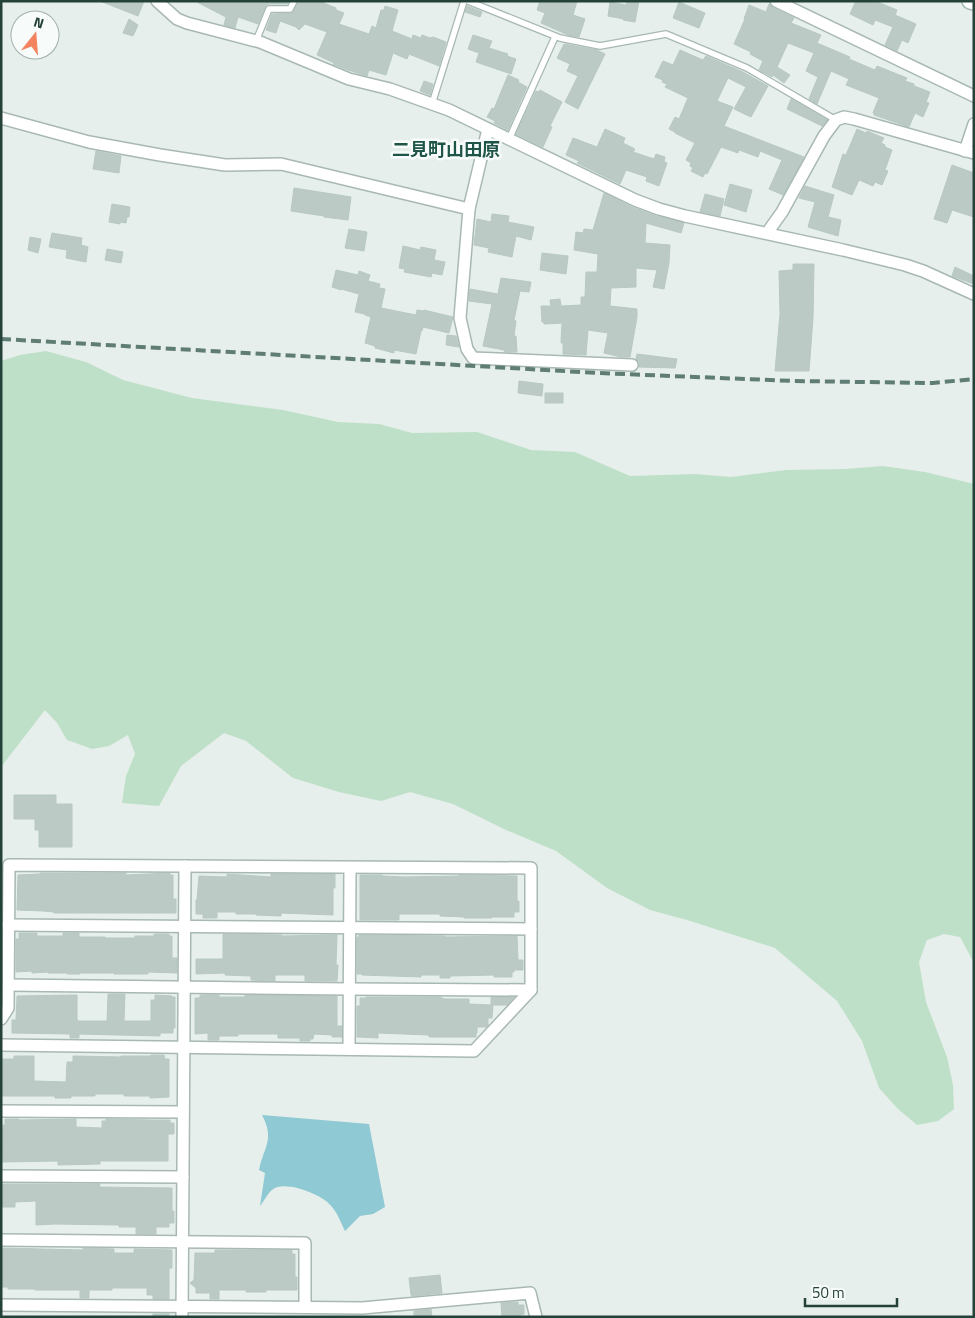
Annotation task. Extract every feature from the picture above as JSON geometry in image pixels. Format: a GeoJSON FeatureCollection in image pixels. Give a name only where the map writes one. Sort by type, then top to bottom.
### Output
{"type":"FeatureCollection","features":[{"type":"Feature","properties":{"kind":"street"},"geometry":{"type":"LineString","coordinates":[[157,1],[177,19],[187,23],[256,41],[349,79],[390,89],[449,110],[635,200],[659,209],[905,265],[974,294]]}},
{"type":"Feature","properties":{"kind":"street"},"geometry":{"type":"LineString","coordinates":[[776,1],[974,96]]}},
{"type":"Feature","properties":{"kind":"street"},"geometry":{"type":"LineString","coordinates":[[1,118],[89,142],[160,155],[225,165],[281,164],[469,209]]}},
{"type":"Feature","properties":{"kind":"street"},"geometry":{"type":"LineString","coordinates":[[766,233],[782,212],[824,136],[836,120],[844,118],[854,119],[969,152],[974,124]]}},
{"type":"Feature","properties":{"kind":"street"},"geometry":{"type":"LineString","coordinates":[[488,129],[469,209],[460,318],[467,349],[473,358],[632,365]]}},
{"type":"Feature","properties":{"kind":"street"},"geometry":{"type":"LineString","coordinates":[[1,1019],[8,1008],[9,865],[531,868],[530,990],[474,1051],[1,1045]]}},
{"type":"Feature","properties":{"kind":"street"},"geometry":{"type":"LineString","coordinates":[[182,1312],[185,866]]}},
{"type":"Feature","properties":{"kind":"street"},"geometry":{"type":"LineString","coordinates":[[349,1049],[350,868]]}},
{"type":"Feature","properties":{"kind":"street"},"geometry":{"type":"LineString","coordinates":[[8,925],[531,929]]}},
{"type":"Feature","properties":{"kind":"street"},"geometry":{"type":"LineString","coordinates":[[8,985],[530,990]]}},
{"type":"Feature","properties":{"kind":"street"},"geometry":{"type":"LineString","coordinates":[[1,1111],[184,1112]]}},
{"type":"Feature","properties":{"kind":"street"},"geometry":{"type":"LineString","coordinates":[[1,1176],[183,1177]]}},
{"type":"Feature","properties":{"kind":"street"},"geometry":{"type":"LineString","coordinates":[[1,1240],[305,1243],[304,1306]]}},
{"type":"Feature","properties":{"kind":"street"},"geometry":{"type":"LineString","coordinates":[[1,1305],[182,1312],[226,1312],[304,1306],[362,1312],[530,1293],[536,1317]]}},
{"type":"Feature","properties":{"kind":"lane"},"geometry":{"type":"LineString","coordinates":[[256,41],[268,9],[290,9],[294,1]]}},
{"type":"Feature","properties":{"kind":"lane"},"geometry":{"type":"LineString","coordinates":[[432,104],[466,1],[556,36],[600,46],[666,34],[747,68],[836,120]]}},
{"type":"Feature","properties":{"kind":"lane"},"geometry":{"type":"LineString","coordinates":[[509,139],[556,36]]}},
{"type":"Feature","properties":{"kind":"green space"},"geometry":{"type":"Polygon","coordinates":[[[46,351],[86,362],[123,380],[192,398],[283,410],[338,422],[379,424],[412,433],[477,432],[531,450],[575,452],[630,476],[695,474],[731,477],[786,470],[883,466],[925,472],[974,484],[974,963],[960,937],[944,934],[927,940],[919,962],[926,1002],[947,1057],[953,1085],[954,1109],[938,1121],[917,1125],[897,1108],[879,1088],[862,1041],[837,1001],[775,948],[650,910],[607,888],[556,851],[506,830],[453,804],[410,792],[381,801],[339,792],[293,778],[246,741],[224,733],[181,766],[159,806],[122,803],[126,776],[135,754],[128,735],[109,746],[92,749],[67,740],[57,723],[45,710],[1,767],[1,361],[20,355],[46,351]]]}},
{"type":"Feature","properties":{"kind":"water"},"geometry":{"type":"Polygon","coordinates":[[[262,1115],[369,1124],[385,1207],[373,1214],[360,1216],[345,1231],[328,1202],[313,1193],[294,1187],[278,1187],[270,1191],[260,1206],[265,1173],[259,1170],[268,1137],[268,1131],[262,1115]]]}},
{"type":"Feature","properties":{"kind":"building"},"geometry":{"type":"Polygon","coordinates":[[[100,1],[144,1],[138,16],[100,1]]]}},
{"type":"Feature","properties":{"kind":"building"},"geometry":{"type":"Polygon","coordinates":[[[195,1],[289,1],[287,4],[266,5],[258,24],[238,17],[235,28],[224,25],[226,17],[195,1]]]}},
{"type":"Feature","properties":{"kind":"building"},"geometry":{"type":"Polygon","coordinates":[[[299,1],[319,1],[336,8],[336,10],[344,13],[339,24],[369,34],[372,26],[376,28],[381,10],[384,10],[385,6],[398,10],[392,31],[412,39],[413,35],[421,38],[422,35],[446,42],[439,66],[409,54],[407,59],[393,53],[386,75],[369,70],[367,76],[333,64],[317,55],[327,32],[305,24],[299,30],[280,21],[276,33],[266,30],[272,14],[292,13],[299,1]]]}},
{"type":"Feature","properties":{"kind":"building"},"geometry":{"type":"Polygon","coordinates":[[[540,1],[577,1],[573,15],[585,19],[579,37],[568,35],[541,23],[545,13],[537,10],[540,1]]]}},
{"type":"Feature","properties":{"kind":"building"},"geometry":{"type":"Polygon","coordinates":[[[627,1],[639,1],[635,22],[608,16],[610,2],[626,5],[627,1]]]}},
{"type":"Feature","properties":{"kind":"building"},"geometry":{"type":"Polygon","coordinates":[[[856,1],[875,1],[897,10],[895,15],[916,24],[908,43],[902,40],[897,51],[885,45],[893,27],[875,20],[873,25],[850,14],[856,1]]]}},
{"type":"Feature","properties":{"kind":"building"},"geometry":{"type":"Polygon","coordinates":[[[679,2],[705,13],[699,28],[673,18],[679,2]]]}},
{"type":"Feature","properties":{"kind":"building"},"geometry":{"type":"Polygon","coordinates":[[[769,4],[773,8],[794,18],[791,23],[821,35],[817,43],[875,70],[877,66],[907,78],[905,81],[930,92],[926,102],[929,103],[923,117],[915,113],[909,127],[874,115],[873,113],[879,98],[846,85],[849,79],[831,71],[817,104],[809,99],[818,77],[806,71],[814,53],[788,43],[777,67],[790,75],[784,83],[773,75],[772,77],[759,70],[763,61],[750,54],[751,52],[734,44],[749,5],[766,12],[769,4]]]}},
{"type":"Feature","properties":{"kind":"building"},"geometry":{"type":"Polygon","coordinates":[[[467,6],[482,12],[480,17],[465,12],[467,6]]]}},
{"type":"Feature","properties":{"kind":"building"},"geometry":{"type":"Polygon","coordinates":[[[129,19],[138,25],[133,36],[123,33],[129,19]]]}},
{"type":"Feature","properties":{"kind":"building"},"geometry":{"type":"Polygon","coordinates":[[[473,35],[492,41],[489,48],[508,54],[507,56],[516,59],[511,74],[476,62],[479,53],[468,49],[473,35]]]}},
{"type":"Feature","properties":{"kind":"building"},"geometry":{"type":"Polygon","coordinates":[[[564,44],[597,50],[605,54],[578,109],[565,102],[578,76],[567,71],[570,64],[557,58],[564,44]]]}},
{"type":"Feature","properties":{"kind":"building"},"geometry":{"type":"Polygon","coordinates":[[[680,50],[703,60],[706,56],[743,72],[768,86],[751,117],[734,109],[746,87],[728,78],[717,101],[733,107],[724,126],[804,157],[783,195],[769,189],[782,160],[760,151],[758,157],[739,150],[738,153],[721,147],[707,174],[705,173],[703,177],[691,171],[693,168],[690,166],[691,163],[686,160],[695,143],[669,129],[675,117],[679,119],[688,98],[665,87],[667,84],[662,82],[663,80],[655,77],[663,61],[673,65],[680,50]]]}},
{"type":"Feature","properties":{"kind":"building"},"geometry":{"type":"Polygon","coordinates":[[[508,75],[519,80],[518,82],[527,87],[508,130],[487,117],[492,108],[494,109],[508,75]]]}},
{"type":"Feature","properties":{"kind":"building"},"geometry":{"type":"Polygon","coordinates":[[[424,81],[433,84],[430,95],[420,91],[424,81]]]}},
{"type":"Feature","properties":{"kind":"building"},"geometry":{"type":"Polygon","coordinates":[[[540,90],[562,102],[550,126],[552,127],[543,147],[516,134],[536,91],[539,92],[540,90]]]}},
{"type":"Feature","properties":{"kind":"building"},"geometry":{"type":"Polygon","coordinates":[[[791,99],[827,120],[822,126],[787,109],[791,99]]]}},
{"type":"Feature","properties":{"kind":"building"},"geometry":{"type":"Polygon","coordinates":[[[605,129],[625,138],[623,143],[635,149],[633,152],[654,159],[656,154],[665,157],[664,162],[667,163],[659,186],[646,181],[647,177],[626,170],[620,184],[577,163],[579,161],[566,155],[573,138],[597,147],[605,129]]]}},
{"type":"Feature","properties":{"kind":"building"},"geometry":{"type":"Polygon","coordinates":[[[857,129],[884,138],[881,143],[892,150],[885,170],[888,171],[882,185],[875,182],[873,186],[859,180],[852,195],[832,187],[843,154],[846,155],[857,129]]]}},
{"type":"Feature","properties":{"kind":"building"},"geometry":{"type":"Polygon","coordinates":[[[96,151],[121,156],[119,173],[93,169],[96,151]]]}},
{"type":"Feature","properties":{"kind":"building"},"geometry":{"type":"Polygon","coordinates":[[[952,165],[974,173],[974,217],[952,210],[947,223],[934,219],[952,165]]]}},
{"type":"Feature","properties":{"kind":"building"},"geometry":{"type":"Polygon","coordinates":[[[730,184],[752,190],[746,212],[724,205],[730,184]]]}},
{"type":"Feature","properties":{"kind":"building"},"geometry":{"type":"Polygon","coordinates":[[[805,186],[834,195],[828,217],[841,220],[838,236],[808,227],[815,202],[799,198],[805,186]]]}},
{"type":"Feature","properties":{"kind":"building"},"geometry":{"type":"Polygon","coordinates":[[[294,188],[351,197],[348,220],[291,211],[294,188]]]}},
{"type":"Feature","properties":{"kind":"building"},"geometry":{"type":"Polygon","coordinates":[[[604,193],[656,216],[684,223],[681,233],[646,223],[645,243],[670,245],[664,289],[653,287],[657,270],[636,268],[636,287],[611,288],[610,306],[637,309],[630,357],[604,353],[608,333],[588,330],[586,355],[563,354],[563,343],[561,343],[562,323],[544,324],[542,322],[541,306],[551,306],[550,300],[560,299],[561,306],[581,305],[581,297],[585,297],[586,272],[597,272],[598,254],[574,250],[576,232],[583,233],[584,229],[593,230],[604,193]]]}},
{"type":"Feature","properties":{"kind":"building"},"geometry":{"type":"Polygon","coordinates":[[[705,194],[724,199],[720,216],[700,212],[705,194]]]}},
{"type":"Feature","properties":{"kind":"building"},"geometry":{"type":"Polygon","coordinates":[[[112,204],[130,207],[126,223],[109,222],[112,204]]]}},
{"type":"Feature","properties":{"kind":"building"},"geometry":{"type":"Polygon","coordinates":[[[492,214],[509,216],[508,222],[534,227],[531,240],[516,236],[512,257],[488,252],[489,248],[474,245],[477,219],[491,222],[492,214]]]}},
{"type":"Feature","properties":{"kind":"building"},"geometry":{"type":"Polygon","coordinates":[[[349,229],[367,232],[364,251],[345,248],[349,229]]]}},
{"type":"Feature","properties":{"kind":"building"},"geometry":{"type":"Polygon","coordinates":[[[52,233],[82,238],[81,245],[88,247],[86,262],[66,258],[67,250],[49,247],[52,233]]]}},
{"type":"Feature","properties":{"kind":"building"},"geometry":{"type":"Polygon","coordinates":[[[30,237],[41,239],[38,253],[28,250],[30,237]]]}},
{"type":"Feature","properties":{"kind":"building"},"geometry":{"type":"Polygon","coordinates":[[[403,246],[420,250],[421,247],[436,250],[434,260],[445,262],[442,275],[432,273],[431,277],[404,272],[405,269],[399,268],[403,246]]]}},
{"type":"Feature","properties":{"kind":"building"},"geometry":{"type":"Polygon","coordinates":[[[107,249],[123,252],[121,263],[105,260],[107,249]]]}},
{"type":"Feature","properties":{"kind":"building"},"geometry":{"type":"Polygon","coordinates":[[[542,253],[568,256],[566,274],[540,270],[542,253]]]}},
{"type":"Feature","properties":{"kind":"building"},"geometry":{"type":"Polygon","coordinates":[[[793,264],[814,264],[813,318],[809,371],[775,371],[780,314],[779,271],[793,270],[793,264]]]}},
{"type":"Feature","properties":{"kind":"building"},"geometry":{"type":"Polygon","coordinates":[[[955,267],[974,276],[974,284],[952,276],[955,267]]]}},
{"type":"Feature","properties":{"kind":"building"},"geometry":{"type":"Polygon","coordinates":[[[336,270],[358,275],[359,271],[370,275],[368,281],[380,284],[379,288],[385,289],[381,308],[416,315],[417,310],[424,310],[453,317],[449,333],[423,327],[416,354],[394,350],[394,353],[365,343],[371,317],[355,312],[359,294],[332,287],[336,270]]]}},
{"type":"Feature","properties":{"kind":"building"},"geometry":{"type":"Polygon","coordinates":[[[501,278],[531,282],[529,292],[520,291],[514,320],[516,321],[514,336],[516,336],[517,352],[507,352],[483,346],[492,304],[469,301],[470,289],[498,294],[501,278]]]}},
{"type":"Feature","properties":{"kind":"building"},"geometry":{"type":"Polygon","coordinates":[[[447,335],[456,336],[459,347],[446,345],[447,335]]]}},
{"type":"Feature","properties":{"kind":"building"},"geometry":{"type":"Polygon","coordinates":[[[637,354],[677,359],[675,368],[639,367],[639,362],[636,359],[637,354]]]}},
{"type":"Feature","properties":{"kind":"building"},"geometry":{"type":"Polygon","coordinates":[[[519,381],[543,384],[542,396],[518,393],[519,381]]]}},
{"type":"Feature","properties":{"kind":"building"},"geometry":{"type":"Polygon","coordinates":[[[545,393],[563,393],[563,403],[545,403],[545,393]]]}},
{"type":"Feature","properties":{"kind":"building"},"geometry":{"type":"Polygon","coordinates":[[[14,795],[56,795],[56,804],[72,804],[72,847],[39,847],[39,830],[35,830],[35,819],[14,819],[14,795]]]}},
{"type":"Feature","properties":{"kind":"building"},"geometry":{"type":"Polygon","coordinates":[[[40,873],[126,873],[126,875],[170,873],[170,875],[173,875],[173,899],[176,899],[176,913],[54,913],[17,910],[18,875],[40,873]]]}},
{"type":"Feature","properties":{"kind":"building"},"geometry":{"type":"Polygon","coordinates":[[[227,874],[271,877],[271,874],[335,874],[333,915],[281,913],[281,916],[217,912],[217,918],[203,918],[203,914],[196,914],[199,876],[227,877],[227,874]]]}},
{"type":"Feature","properties":{"kind":"building"},"geometry":{"type":"Polygon","coordinates":[[[360,875],[404,877],[459,875],[517,876],[519,912],[514,912],[514,917],[464,918],[440,916],[440,914],[399,914],[399,920],[360,920],[360,875]]]}},
{"type":"Feature","properties":{"kind":"building"},"geometry":{"type":"Polygon","coordinates":[[[19,933],[37,933],[37,936],[63,936],[63,933],[79,933],[79,937],[105,938],[135,938],[135,936],[169,934],[169,936],[172,936],[172,958],[177,958],[177,973],[67,974],[32,973],[32,971],[16,972],[16,939],[19,939],[19,933]]]}},
{"type":"Feature","properties":{"kind":"building"},"geometry":{"type":"Polygon","coordinates":[[[223,934],[337,935],[337,981],[305,981],[305,975],[275,975],[275,981],[251,980],[251,976],[225,975],[225,973],[196,974],[196,959],[223,959],[223,934]]]}},
{"type":"Feature","properties":{"kind":"building"},"geometry":{"type":"Polygon","coordinates":[[[359,935],[517,936],[518,960],[523,960],[523,970],[514,970],[512,977],[494,977],[494,975],[440,978],[440,975],[421,975],[421,977],[357,974],[357,937],[359,935]]]}},
{"type":"Feature","properties":{"kind":"building"},"geometry":{"type":"Polygon","coordinates":[[[108,994],[125,994],[124,1021],[151,1021],[151,1000],[155,1000],[155,995],[175,997],[175,1028],[173,1028],[173,1033],[160,1033],[160,1036],[79,1034],[79,1038],[70,1038],[70,1034],[12,1033],[12,1020],[16,1020],[17,996],[77,995],[78,1021],[107,1021],[108,994]]]}},
{"type":"Feature","properties":{"kind":"building"},"geometry":{"type":"Polygon","coordinates":[[[200,995],[219,995],[219,997],[245,997],[245,995],[337,996],[337,1026],[342,1026],[342,1037],[314,1034],[313,1039],[310,1039],[310,1041],[300,1041],[300,1038],[278,1038],[278,1034],[238,1034],[238,1036],[219,1036],[219,1040],[208,1040],[208,1033],[195,1034],[195,998],[200,998],[200,995]]]}},
{"type":"Feature","properties":{"kind":"building"},"geometry":{"type":"Polygon","coordinates":[[[440,997],[444,999],[469,999],[469,1004],[491,1005],[491,997],[514,997],[507,1005],[493,1005],[492,1018],[488,1018],[488,1025],[486,1027],[477,1027],[476,1037],[429,1037],[429,1035],[378,1033],[378,1038],[357,1037],[357,1006],[360,1006],[360,998],[440,997]]]}},
{"type":"Feature","properties":{"kind":"building"},"geometry":{"type":"Polygon","coordinates":[[[164,1055],[165,1059],[169,1059],[169,1097],[150,1098],[150,1096],[124,1096],[124,1094],[95,1094],[95,1096],[71,1096],[71,1098],[55,1098],[55,1096],[1,1096],[1,1059],[14,1059],[14,1056],[34,1056],[34,1081],[66,1082],[67,1062],[73,1062],[73,1056],[121,1057],[164,1055]]]}},
{"type":"Feature","properties":{"kind":"building"},"geometry":{"type":"Polygon","coordinates":[[[5,1119],[76,1119],[76,1127],[102,1128],[102,1121],[106,1121],[106,1119],[170,1120],[170,1123],[174,1123],[174,1134],[168,1134],[168,1161],[100,1161],[100,1164],[58,1165],[58,1161],[1,1162],[5,1119]]]}},
{"type":"Feature","properties":{"kind":"building"},"geometry":{"type":"Polygon","coordinates":[[[1,1184],[100,1184],[99,1187],[172,1188],[174,1223],[169,1223],[169,1227],[156,1227],[156,1234],[136,1234],[136,1227],[119,1227],[119,1225],[36,1225],[36,1201],[15,1202],[15,1207],[1,1207],[1,1184]]]}},
{"type":"Feature","properties":{"kind":"building"},"geometry":{"type":"Polygon","coordinates":[[[1,1248],[114,1249],[114,1253],[134,1253],[134,1249],[172,1250],[172,1268],[169,1268],[169,1299],[153,1299],[153,1295],[147,1295],[147,1288],[89,1290],[89,1298],[80,1298],[80,1290],[8,1289],[8,1287],[1,1287],[1,1248]]]}},
{"type":"Feature","properties":{"kind":"building"},"geometry":{"type":"Polygon","coordinates":[[[215,1250],[292,1250],[292,1254],[295,1254],[297,1290],[246,1292],[246,1290],[219,1290],[219,1299],[210,1299],[210,1293],[196,1293],[196,1288],[190,1283],[194,1280],[195,1253],[215,1253],[215,1250]]]}},
{"type":"Feature","properties":{"kind":"building"},"geometry":{"type":"Polygon","coordinates":[[[440,1275],[442,1293],[411,1295],[409,1278],[440,1275]]]}},
{"type":"Feature","properties":{"kind":"building"},"geometry":{"type":"Polygon","coordinates":[[[518,1302],[518,1305],[524,1305],[524,1314],[520,1315],[520,1317],[502,1317],[501,1303],[518,1302]]]}},
{"type":"Feature","properties":{"kind":"building"},"geometry":{"type":"Polygon","coordinates":[[[431,1309],[432,1317],[414,1317],[414,1311],[431,1309]]]}},
{"type":"Feature","properties":{"kind":"building"},"geometry":{"type":"Polygon","coordinates":[[[153,1314],[169,1314],[169,1317],[153,1317],[153,1314]]]}},
{"type":"Feature","properties":{"kind":"railway"},"geometry":{"type":"LineString","coordinates":[[1,339],[598,373],[794,381],[933,383],[974,379]]}},
{"type":"Feature","properties":{"kind":"district","name":"二見町山田原"},"geometry":{"type":"Point","coordinates":[446,150]}}]}
